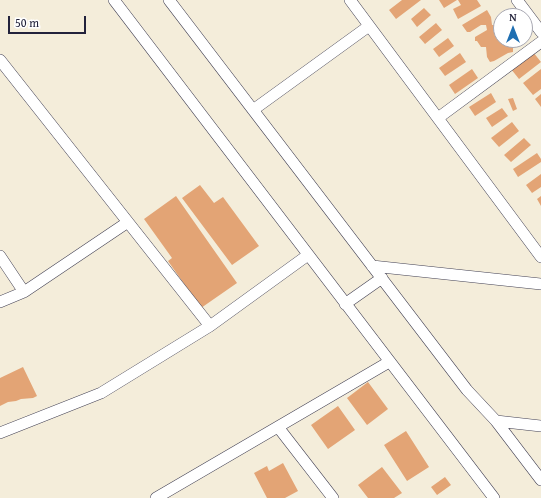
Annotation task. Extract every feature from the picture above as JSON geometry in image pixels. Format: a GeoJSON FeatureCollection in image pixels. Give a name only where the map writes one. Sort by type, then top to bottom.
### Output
{"type":"FeatureCollection","features":[{"type":"Feature","properties":{"kind":"street"},"geometry":{"type":"LineString","coordinates":[[114,0],[494,498]]}},
{"type":"Feature","properties":{"kind":"street"},"geometry":{"type":"LineString","coordinates":[[169,0],[467,390],[496,421],[541,480]]}},
{"type":"Feature","properties":{"kind":"street"},"geometry":{"type":"LineString","coordinates":[[350,0],[541,257]]}},
{"type":"Feature","properties":{"kind":"street"},"geometry":{"type":"LineString","coordinates":[[517,0],[541,32]]}},
{"type":"Feature","properties":{"kind":"street"},"geometry":{"type":"LineString","coordinates":[[253,110],[369,26]]}},
{"type":"Feature","properties":{"kind":"street"},"geometry":{"type":"LineString","coordinates":[[438,118],[541,42]]}},
{"type":"Feature","properties":{"kind":"street"},"geometry":{"type":"LineString","coordinates":[[0,60],[210,326]]}},
{"type":"Feature","properties":{"kind":"street"},"geometry":{"type":"LineString","coordinates":[[0,302],[24,292],[128,222]]}},
{"type":"Feature","properties":{"kind":"street"},"geometry":{"type":"LineString","coordinates":[[0,433],[101,393],[210,326],[308,255]]}},
{"type":"Feature","properties":{"kind":"street"},"geometry":{"type":"LineString","coordinates":[[0,256],[24,292]]}},
{"type":"Feature","properties":{"kind":"street"},"geometry":{"type":"LineString","coordinates":[[372,266],[541,284]]}},
{"type":"Feature","properties":{"kind":"street"},"geometry":{"type":"LineString","coordinates":[[346,304],[382,278]]}},
{"type":"Feature","properties":{"kind":"street"},"geometry":{"type":"LineString","coordinates":[[156,498],[389,362]]}},
{"type":"Feature","properties":{"kind":"street"},"geometry":{"type":"LineString","coordinates":[[496,421],[541,426]]}},
{"type":"Feature","properties":{"kind":"street"},"geometry":{"type":"LineString","coordinates":[[278,427],[333,498]]}},
{"type":"Feature","properties":{"kind":"building"},"geometry":{"type":"Polygon","coordinates":[[[402,0],[421,0],[396,19],[389,10],[402,0]]]}},
{"type":"Feature","properties":{"kind":"building"},"geometry":{"type":"Polygon","coordinates":[[[439,0],[457,0],[444,8],[439,0]]]}},
{"type":"Feature","properties":{"kind":"building"},"geometry":{"type":"Polygon","coordinates":[[[458,0],[477,0],[481,6],[458,19],[453,9],[461,5],[458,0]]]}},
{"type":"Feature","properties":{"kind":"building"},"geometry":{"type":"Polygon","coordinates":[[[424,8],[431,15],[417,27],[411,19],[424,8]]]}},
{"type":"Feature","properties":{"kind":"building"},"geometry":{"type":"Polygon","coordinates":[[[487,10],[493,25],[493,48],[513,48],[513,52],[490,62],[487,57],[486,47],[481,47],[477,41],[475,41],[475,37],[487,30],[486,25],[481,25],[470,32],[467,32],[462,25],[487,10]]]}},
{"type":"Feature","properties":{"kind":"building"},"geometry":{"type":"Polygon","coordinates":[[[436,23],[442,30],[425,44],[419,37],[436,23]]]}},
{"type":"Feature","properties":{"kind":"building"},"geometry":{"type":"Polygon","coordinates":[[[448,38],[454,46],[439,57],[433,49],[448,38]]]}},
{"type":"Feature","properties":{"kind":"building"},"geometry":{"type":"Polygon","coordinates":[[[533,52],[541,62],[519,79],[511,69],[533,52]]]}},
{"type":"Feature","properties":{"kind":"building"},"geometry":{"type":"Polygon","coordinates":[[[460,53],[466,62],[445,76],[439,68],[460,53]]]}},
{"type":"Feature","properties":{"kind":"building"},"geometry":{"type":"Polygon","coordinates":[[[472,69],[478,78],[455,94],[449,85],[472,69]]]}},
{"type":"Feature","properties":{"kind":"building"},"geometry":{"type":"Polygon","coordinates":[[[541,69],[541,89],[533,95],[523,83],[541,69]]]}},
{"type":"Feature","properties":{"kind":"building"},"geometry":{"type":"Polygon","coordinates":[[[491,93],[496,102],[475,116],[469,107],[491,93]]]}},
{"type":"Feature","properties":{"kind":"building"},"geometry":{"type":"Polygon","coordinates":[[[541,94],[541,107],[535,99],[541,94]]]}},
{"type":"Feature","properties":{"kind":"building"},"geometry":{"type":"Polygon","coordinates":[[[513,98],[517,109],[513,111],[508,99],[513,98]]]}},
{"type":"Feature","properties":{"kind":"building"},"geometry":{"type":"Polygon","coordinates":[[[502,108],[508,116],[492,127],[486,118],[502,108]]]}},
{"type":"Feature","properties":{"kind":"building"},"geometry":{"type":"Polygon","coordinates":[[[512,122],[519,131],[499,147],[491,138],[512,122]]]}},
{"type":"Feature","properties":{"kind":"building"},"geometry":{"type":"Polygon","coordinates":[[[524,138],[531,145],[511,162],[504,155],[524,138]]]}},
{"type":"Feature","properties":{"kind":"building"},"geometry":{"type":"Polygon","coordinates":[[[537,153],[541,159],[541,162],[518,177],[513,169],[537,153]]]}},
{"type":"Feature","properties":{"kind":"building"},"geometry":{"type":"Polygon","coordinates":[[[541,174],[541,187],[532,193],[526,185],[541,174]]]}},
{"type":"Feature","properties":{"kind":"building"},"geometry":{"type":"Polygon","coordinates":[[[200,185],[214,203],[223,197],[259,246],[232,265],[182,198],[200,185]]]}},
{"type":"Feature","properties":{"kind":"building"},"geometry":{"type":"Polygon","coordinates":[[[176,196],[237,283],[201,308],[168,261],[172,258],[144,219],[176,196]]]}},
{"type":"Feature","properties":{"kind":"building"},"geometry":{"type":"Polygon","coordinates":[[[541,196],[541,206],[537,199],[541,196]]]}},
{"type":"Feature","properties":{"kind":"building"},"geometry":{"type":"Polygon","coordinates":[[[23,367],[37,396],[8,402],[0,406],[0,378],[23,367]]]}},
{"type":"Feature","properties":{"kind":"building"},"geometry":{"type":"Polygon","coordinates":[[[368,382],[388,409],[367,425],[347,398],[368,382]]]}},
{"type":"Feature","properties":{"kind":"building"},"geometry":{"type":"Polygon","coordinates":[[[338,406],[355,430],[328,449],[311,425],[338,406]]]}},
{"type":"Feature","properties":{"kind":"building"},"geometry":{"type":"Polygon","coordinates":[[[406,431],[429,467],[407,481],[384,445],[406,431]]]}},
{"type":"Feature","properties":{"kind":"building"},"geometry":{"type":"Polygon","coordinates":[[[283,463],[298,491],[285,498],[267,498],[254,473],[267,466],[269,471],[283,463]]]}},
{"type":"Feature","properties":{"kind":"building"},"geometry":{"type":"Polygon","coordinates":[[[382,467],[402,493],[394,498],[368,498],[358,485],[382,467]]]}},
{"type":"Feature","properties":{"kind":"building"},"geometry":{"type":"Polygon","coordinates":[[[445,477],[451,485],[437,495],[431,487],[445,477]]]}}]}
